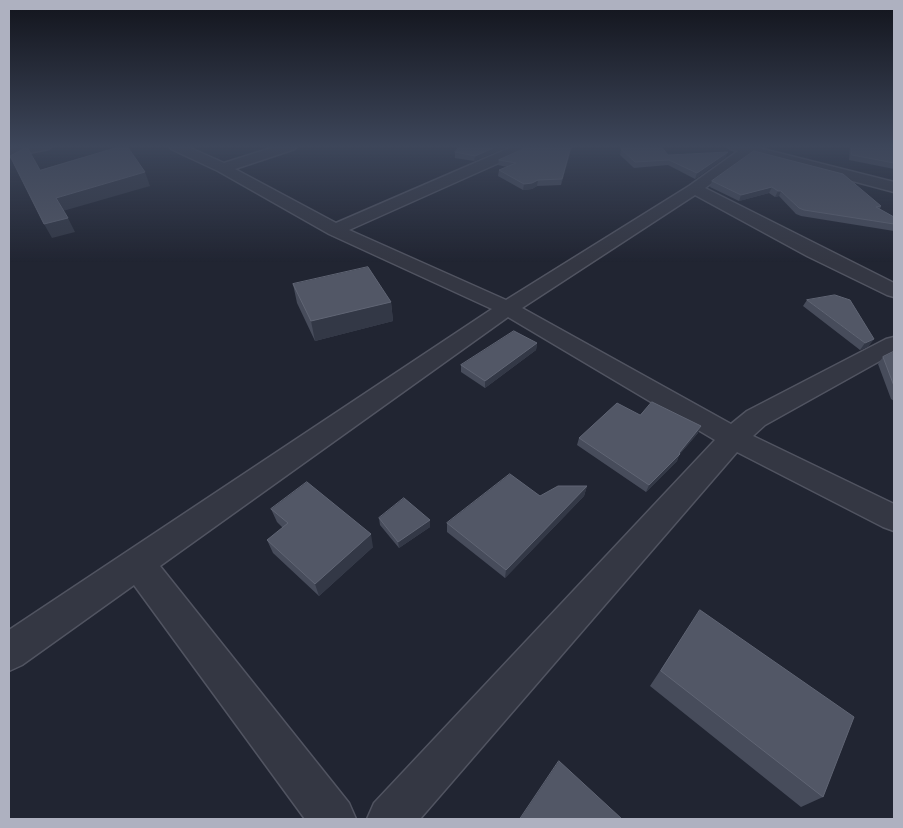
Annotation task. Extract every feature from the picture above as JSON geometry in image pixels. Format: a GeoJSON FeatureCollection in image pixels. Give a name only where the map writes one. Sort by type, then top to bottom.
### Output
{"type":"FeatureCollection","features":[{"type":"Feature","properties":{"kind":"street"},"geometry":{"type":"LineString","coordinates":[[253,185],[335,230],[507,308],[733,438],[894,518]]}},
{"type":"Feature","properties":{"kind":"street"},"geometry":{"type":"LineString","coordinates":[[335,230],[438,185]]}},
{"type":"Feature","properties":{"kind":"street"},"geometry":{"type":"LineString","coordinates":[[9,652],[507,308],[699,185]]}},
{"type":"Feature","properties":{"kind":"street"},"geometry":{"type":"LineString","coordinates":[[694,189],[814,252],[894,291]]}},
{"type":"Feature","properties":{"kind":"street"},"geometry":{"type":"LineString","coordinates":[[390,819],[733,438],[756,418],[894,344]]}},
{"type":"Feature","properties":{"kind":"street"},"geometry":{"type":"LineString","coordinates":[[138,564],[333,819]]}},
{"type":"Feature","properties":{"kind":"building"},"geometry":{"type":"Polygon","coordinates":[[[24,185],[102,185],[56,198],[68,218],[44,224],[24,185]]]}},
{"type":"Feature","properties":{"kind":"building"},"geometry":{"type":"Polygon","coordinates":[[[720,185],[856,185],[881,206],[876,207],[894,217],[894,224],[804,210],[799,208],[781,191],[772,187],[741,195],[720,185]]]}},
{"type":"Feature","properties":{"kind":"building"},"geometry":{"type":"Polygon","coordinates":[[[368,267],[391,302],[311,321],[293,284],[368,267]]]}},
{"type":"Feature","properties":{"kind":"building"},"geometry":{"type":"Polygon","coordinates":[[[835,295],[850,300],[874,339],[865,343],[807,300],[835,295]]]}},
{"type":"Feature","properties":{"kind":"building"},"geometry":{"type":"Polygon","coordinates":[[[514,331],[537,343],[485,381],[461,365],[514,331]]]}},
{"type":"Feature","properties":{"kind":"building"},"geometry":{"type":"Polygon","coordinates":[[[894,353],[894,386],[883,357],[894,353]]]}},
{"type":"Feature","properties":{"kind":"building"},"geometry":{"type":"Polygon","coordinates":[[[652,402],[701,426],[680,454],[649,485],[579,438],[617,403],[640,415],[652,402]]]}},
{"type":"Feature","properties":{"kind":"building"},"geometry":{"type":"Polygon","coordinates":[[[510,474],[540,496],[558,486],[587,486],[506,570],[447,523],[510,474]]]}},
{"type":"Feature","properties":{"kind":"building"},"geometry":{"type":"Polygon","coordinates":[[[307,482],[371,534],[315,584],[267,540],[288,523],[271,509],[307,482]]]}},
{"type":"Feature","properties":{"kind":"building"},"geometry":{"type":"Polygon","coordinates":[[[404,498],[430,520],[398,542],[379,518],[404,498]]]}},
{"type":"Feature","properties":{"kind":"building"},"geometry":{"type":"Polygon","coordinates":[[[700,610],[854,717],[823,797],[661,671],[700,610]]]}},
{"type":"Feature","properties":{"kind":"building"},"geometry":{"type":"Polygon","coordinates":[[[559,761],[622,819],[520,819],[559,761]]]}}]}
